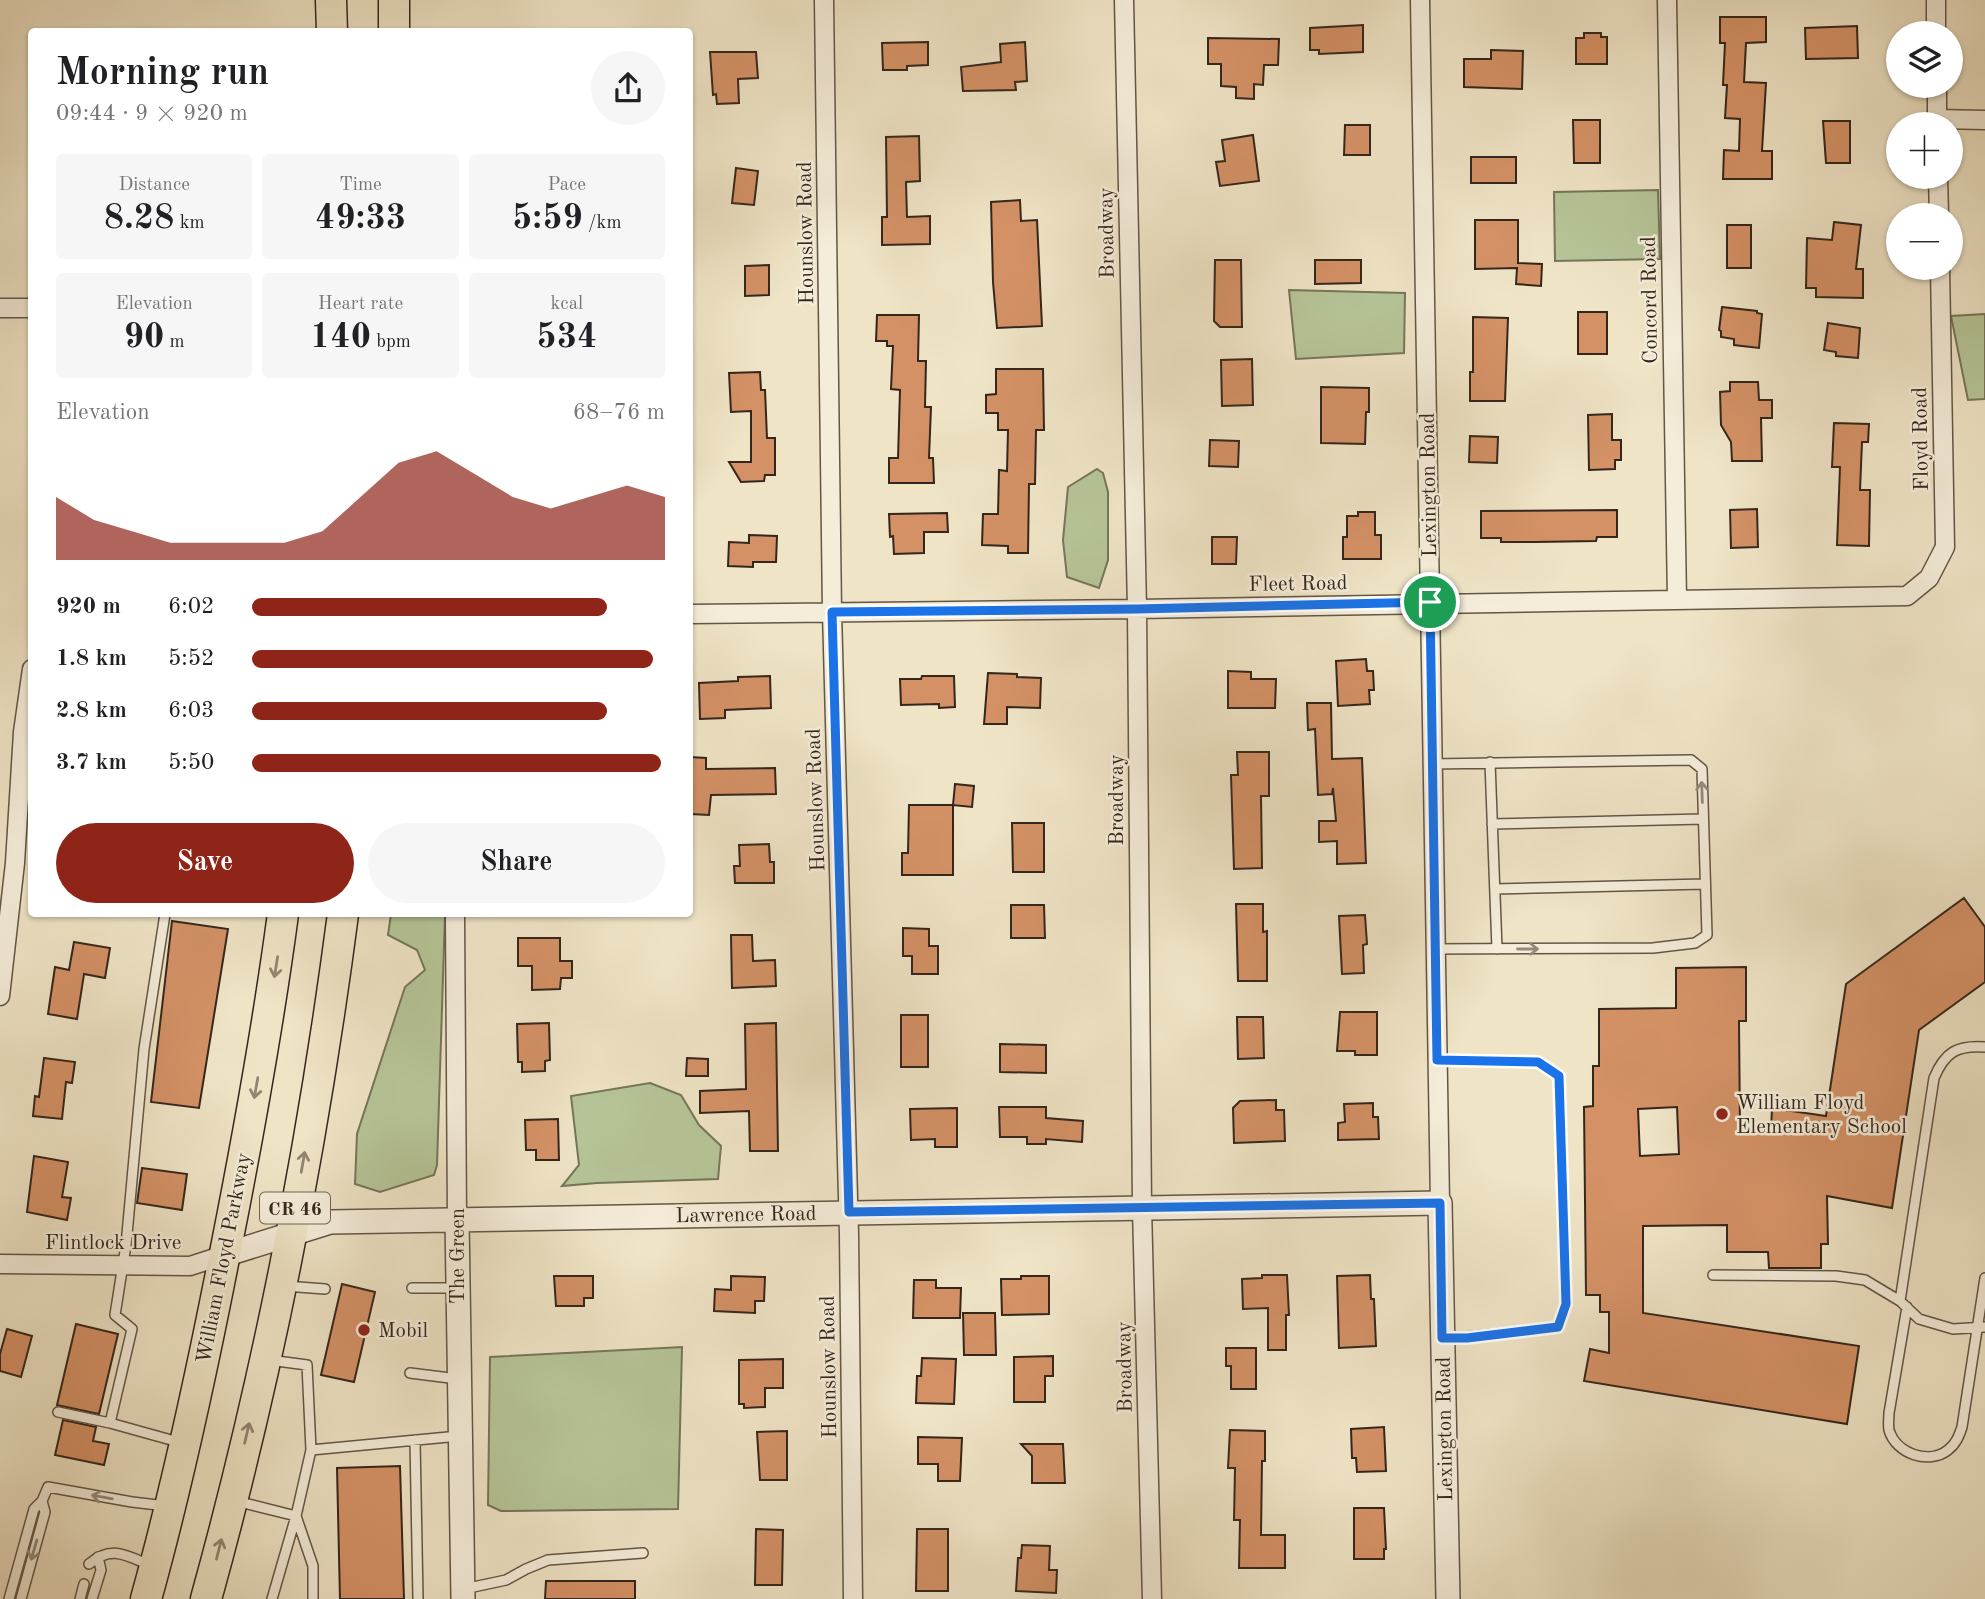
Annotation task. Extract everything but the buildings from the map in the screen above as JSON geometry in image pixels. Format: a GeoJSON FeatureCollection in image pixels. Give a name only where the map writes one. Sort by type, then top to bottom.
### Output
{"type":"FeatureCollection","features":[{"type":"Feature","properties":{"kind":"highway"},"geometry":{"type":"LineString","coordinates":[[331,0],[332,28]]}},
{"type":"Feature","properties":{"kind":"highway"},"geometry":{"type":"LineString","coordinates":[[394,0],[394,28]]}},
{"type":"Feature","properties":{"kind":"highway","name":"William Floyd Parkway"},"geometry":{"type":"LineString","coordinates":[[145,1599],[185,1444],[224,1255],[265,1035],[283,917]]}},
{"type":"Feature","properties":{"kind":"highway","name":"CR 46"},"geometry":{"type":"LineString","coordinates":[[206,1599],[280,1286],[327,1028],[343,917]]}},
{"type":"Feature","properties":{"kind":"street","name":"Hounslow Road"},"geometry":{"type":"LineString","coordinates":[[824,0],[832,612],[849,1212],[853,1599]]}},
{"type":"Feature","properties":{"kind":"street","name":"Broadway"},"geometry":{"type":"LineString","coordinates":[[1124,0],[1137,609],[1142,1208],[1152,1599]]}},
{"type":"Feature","properties":{"kind":"street","name":"Lexington Road"},"geometry":{"type":"LineString","coordinates":[[1420,0],[1448,1599]]}},
{"type":"Feature","properties":{"kind":"street","name":"Concord Road"},"geometry":{"type":"LineString","coordinates":[[1667,0],[1676,600]]}},
{"type":"Feature","properties":{"kind":"street"},"geometry":{"type":"LineString","coordinates":[[1936,0],[1936,21]]}},
{"type":"Feature","properties":{"kind":"street"},"geometry":{"type":"LineString","coordinates":[[1963,121],[1985,120]]}},
{"type":"Feature","properties":{"kind":"street","name":"Floyd Road"},"geometry":{"type":"LineString","coordinates":[[1908,596],[1929,578],[1945,547],[1940,280]]}},
{"type":"Feature","properties":{"kind":"street"},"geometry":{"type":"LineString","coordinates":[[0,308],[28,308]]}},
{"type":"Feature","properties":{"kind":"street","name":"Fleet Road"},"geometry":{"type":"LineString","coordinates":[[693,614],[1908,596]]}},
{"type":"Feature","properties":{"kind":"street"},"geometry":{"type":"LineString","coordinates":[[0,996],[15,863],[23,732],[28,697]]}},
{"type":"Feature","properties":{"kind":"street","name":"The Green"},"geometry":{"type":"LineString","coordinates":[[455,917],[458,1379],[463,1594]]}},
{"type":"Feature","properties":{"kind":"street","name":"Lawrence Road"},"geometry":{"type":"LineString","coordinates":[[224,1255],[330,1222],[1440,1203]]}},
{"type":"Feature","properties":{"kind":"street","name":"Flintlock Drive"},"geometry":{"type":"LineString","coordinates":[[0,1264],[190,1266],[224,1255]]}},
{"type":"Feature","properties":{"kind":"lane"},"geometry":{"type":"LineString","coordinates":[[1432,764],[1691,760],[1702,769],[1707,935],[1695,943],[1653,948],[1435,949]]}},
{"type":"Feature","properties":{"kind":"lane"},"geometry":{"type":"LineString","coordinates":[[1490,762],[1497,949]]}},
{"type":"Feature","properties":{"kind":"lane"},"geometry":{"type":"LineString","coordinates":[[1492,824],[1703,819]]}},
{"type":"Feature","properties":{"kind":"lane"},"geometry":{"type":"LineString","coordinates":[[1495,889],[1705,884]]}},
{"type":"Feature","properties":{"kind":"lane"},"geometry":{"type":"LineString","coordinates":[[110,1423],[132,1329],[115,1315],[124,1266],[144,1049],[165,917]]}},
{"type":"Feature","properties":{"kind":"lane"},"geometry":{"type":"LineString","coordinates":[[1985,1047],[1967,1046],[1950,1052],[1940,1064],[1934,1078],[1889,1413],[1889,1430],[1896,1443],[1907,1452],[1922,1457],[1939,1455],[1949,1450],[1957,1441],[1981,1327],[1985,1278]]}},
{"type":"Feature","properties":{"kind":"lane"},"geometry":{"type":"LineString","coordinates":[[1437,1060],[1538,1062],[1559,1076],[1566,1304],[1558,1327],[1467,1338],[1442,1338]]}},
{"type":"Feature","properties":{"kind":"lane"},"geometry":{"type":"LineString","coordinates":[[1713,1275],[1836,1276],[1865,1280],[1903,1304],[1919,1319],[1953,1329],[1981,1327]]}},
{"type":"Feature","properties":{"kind":"lane"},"geometry":{"type":"LineString","coordinates":[[280,1286],[325,1289]]}},
{"type":"Feature","properties":{"kind":"lane"},"geometry":{"type":"LineString","coordinates":[[412,1288],[458,1288]]}},
{"type":"Feature","properties":{"kind":"lane"},"geometry":{"type":"LineString","coordinates":[[264,1359],[307,1365],[311,1450],[296,1516],[272,1599]]}},
{"type":"Feature","properties":{"kind":"lane"},"geometry":{"type":"LineString","coordinates":[[410,1373],[458,1379]]}},
{"type":"Feature","properties":{"kind":"lane"},"geometry":{"type":"LineString","coordinates":[[58,1412],[185,1444]]}},
{"type":"Feature","properties":{"kind":"lane"},"geometry":{"type":"LineString","coordinates":[[311,1450],[459,1436]]}},
{"type":"Feature","properties":{"kind":"lane"},"geometry":{"type":"LineString","coordinates":[[415,1440],[418,1599]]}},
{"type":"Feature","properties":{"kind":"lane"},"geometry":{"type":"LineString","coordinates":[[9,1599],[34,1509],[48,1487],[132,1503],[169,1506]]}},
{"type":"Feature","properties":{"kind":"lane"},"geometry":{"type":"LineString","coordinates":[[231,1500],[296,1516]]}},
{"type":"Feature","properties":{"kind":"lane"},"geometry":{"type":"LineString","coordinates":[[21,1599],[45,1512],[41,1501]]}},
{"type":"Feature","properties":{"kind":"lane"},"geometry":{"type":"LineString","coordinates":[[296,1516],[313,1566],[313,1599]]}},
{"type":"Feature","properties":{"kind":"lane"},"geometry":{"type":"LineString","coordinates":[[89,1564],[98,1556],[118,1553],[154,1566]]}},
{"type":"Feature","properties":{"kind":"lane"},"geometry":{"type":"LineString","coordinates":[[463,1594],[506,1580],[548,1560],[643,1553]]}},
{"type":"Feature","properties":{"kind":"lane"},"geometry":{"type":"LineString","coordinates":[[92,1599],[101,1570],[98,1556]]}},
{"type":"Feature","properties":{"kind":"lane"},"geometry":{"type":"LineString","coordinates":[[80,1599],[84,1584]]}},
{"type":"Feature","properties":{"kind":"green space"},"geometry":{"type":"Polygon","coordinates":[[[1658,190],[1660,259],[1555,261],[1554,192],[1658,190]]]}},
{"type":"Feature","properties":{"kind":"green space"},"geometry":{"type":"Polygon","coordinates":[[[1289,290],[1405,293],[1404,353],[1296,359],[1289,290]]]}},
{"type":"Feature","properties":{"kind":"green space"},"geometry":{"type":"Polygon","coordinates":[[[1985,314],[1985,399],[1968,400],[1951,316],[1985,314]]]}},
{"type":"Feature","properties":{"kind":"green space"},"geometry":{"type":"Polygon","coordinates":[[[1097,469],[1103,473],[1108,492],[1108,560],[1099,588],[1067,577],[1063,540],[1068,487],[1097,469]]]}},
{"type":"Feature","properties":{"kind":"green space"},"geometry":{"type":"Polygon","coordinates":[[[391,917],[445,917],[437,1165],[434,1175],[380,1192],[355,1184],[357,1134],[405,987],[425,970],[417,950],[388,935],[391,917]]]}},
{"type":"Feature","properties":{"kind":"green space"},"geometry":{"type":"Polygon","coordinates":[[[650,1083],[681,1095],[699,1125],[721,1146],[718,1179],[562,1186],[579,1165],[571,1096],[650,1083]]]}},
{"type":"Feature","properties":{"kind":"green space"},"geometry":{"type":"Polygon","coordinates":[[[682,1347],[678,1509],[501,1511],[488,1505],[490,1357],[682,1347]]]}},
{"type":"Feature","properties":{"kind":"place","name":"William Floyd Elementary School"},"geometry":{"type":"Point","coordinates":[1722,1114]}},
{"type":"Feature","properties":{"kind":"place","name":"Mobil"},"geometry":{"type":"Point","coordinates":[364,1330]}},
{"type":"Feature","properties":{"kind":"route"},"geometry":{"type":"LineString","coordinates":[[1430,602],[1437,1060],[1538,1062],[1559,1076],[1566,1304],[1558,1327],[1467,1338],[1442,1338],[1440,1203],[849,1212],[832,612],[1137,609],[1430,602]]}}]}
